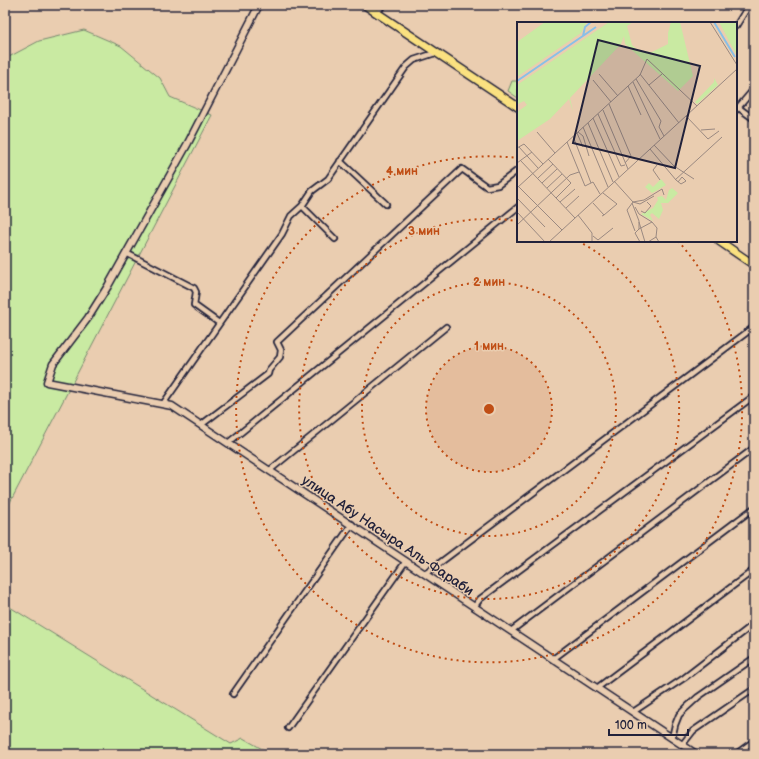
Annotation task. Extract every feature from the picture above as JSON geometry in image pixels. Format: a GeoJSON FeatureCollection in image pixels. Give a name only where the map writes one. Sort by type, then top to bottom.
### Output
{"type":"FeatureCollection","features":[{"type":"Feature","properties":{"kind":"main road"},"geometry":{"type":"LineString","coordinates":[[365,5],[517,106]]}},
{"type":"Feature","properties":{"kind":"main road"},"geometry":{"type":"LineString","coordinates":[[720,242],[754,265]]}},
{"type":"Feature","properties":{"kind":"street"},"geometry":{"type":"LineString","coordinates":[[219,323],[194,305],[196,292],[194,288],[126,253],[188,143],[259,5]]}},
{"type":"Feature","properties":{"kind":"street"},"geometry":{"type":"LineString","coordinates":[[377,13],[383,5]]}},
{"type":"Feature","properties":{"kind":"street"},"geometry":{"type":"LineString","coordinates":[[737,24],[749,5]]}},
{"type":"Feature","properties":{"kind":"street"},"geometry":{"type":"LineString","coordinates":[[163,404],[282,234],[292,216],[302,206],[312,191],[328,178],[409,63],[435,53]]}},
{"type":"Feature","properties":{"kind":"street"},"geometry":{"type":"LineString","coordinates":[[754,89],[738,109],[754,118]]}},
{"type":"Feature","properties":{"kind":"street"},"geometry":{"type":"LineString","coordinates":[[340,161],[386,204]]}},
{"type":"Feature","properties":{"kind":"street"},"geometry":{"type":"LineString","coordinates":[[201,425],[263,380],[280,357],[281,350],[277,342],[452,177],[462,169],[487,187],[498,185],[517,171]]}},
{"type":"Feature","properties":{"kind":"street"},"geometry":{"type":"LineString","coordinates":[[302,206],[335,239]]}},
{"type":"Feature","properties":{"kind":"street"},"geometry":{"type":"LineString","coordinates":[[228,443],[517,209]]}},
{"type":"Feature","properties":{"kind":"street","name":"улица Абу Насыра Аль-Фараби"},"geometry":{"type":"LineString","coordinates":[[126,253],[88,318],[53,364],[48,382],[172,406],[352,524],[696,754]]}},
{"type":"Feature","properties":{"kind":"street"},"geometry":{"type":"LineString","coordinates":[[270,470],[446,326]]}},
{"type":"Feature","properties":{"kind":"street"},"geometry":{"type":"LineString","coordinates":[[425,574],[754,327]]}},
{"type":"Feature","properties":{"kind":"street"},"geometry":{"type":"LineString","coordinates":[[474,607],[480,599],[754,396]]}},
{"type":"Feature","properties":{"kind":"street"},"geometry":{"type":"LineString","coordinates":[[511,631],[754,448]]}},
{"type":"Feature","properties":{"kind":"street"},"geometry":{"type":"LineString","coordinates":[[553,659],[754,508]]}},
{"type":"Feature","properties":{"kind":"street"},"geometry":{"type":"LineString","coordinates":[[233,694],[352,524]]}},
{"type":"Feature","properties":{"kind":"street"},"geometry":{"type":"LineString","coordinates":[[288,728],[406,561]]}},
{"type":"Feature","properties":{"kind":"street"},"geometry":{"type":"LineString","coordinates":[[597,688],[754,570]]}},
{"type":"Feature","properties":{"kind":"street"},"geometry":{"type":"LineString","coordinates":[[633,712],[684,678],[754,624]]}},
{"type":"Feature","properties":{"kind":"street"},"geometry":{"type":"LineString","coordinates":[[672,738],[674,725],[686,708],[698,697],[754,658]]}},
{"type":"Feature","properties":{"kind":"street"},"geometry":{"type":"LineString","coordinates":[[682,745],[693,731],[754,689]]}},
{"type":"Feature","properties":{"kind":"street"},"geometry":{"type":"LineString","coordinates":[[736,754],[754,741]]}},
{"type":"Feature","properties":{"kind":"green space"},"geometry":{"type":"Polygon","coordinates":[[[84,30],[121,46],[160,78],[170,97],[212,115],[5,512],[5,59],[39,41],[84,30]]]}},
{"type":"Feature","properties":{"kind":"green space"},"geometry":{"type":"Polygon","coordinates":[[[512,81],[517,81],[517,97],[508,91],[512,81]]]}},
{"type":"Feature","properties":{"kind":"green space"},"geometry":{"type":"Polygon","coordinates":[[[5,604],[231,744],[243,738],[271,754],[5,754],[5,604]]]}}]}
